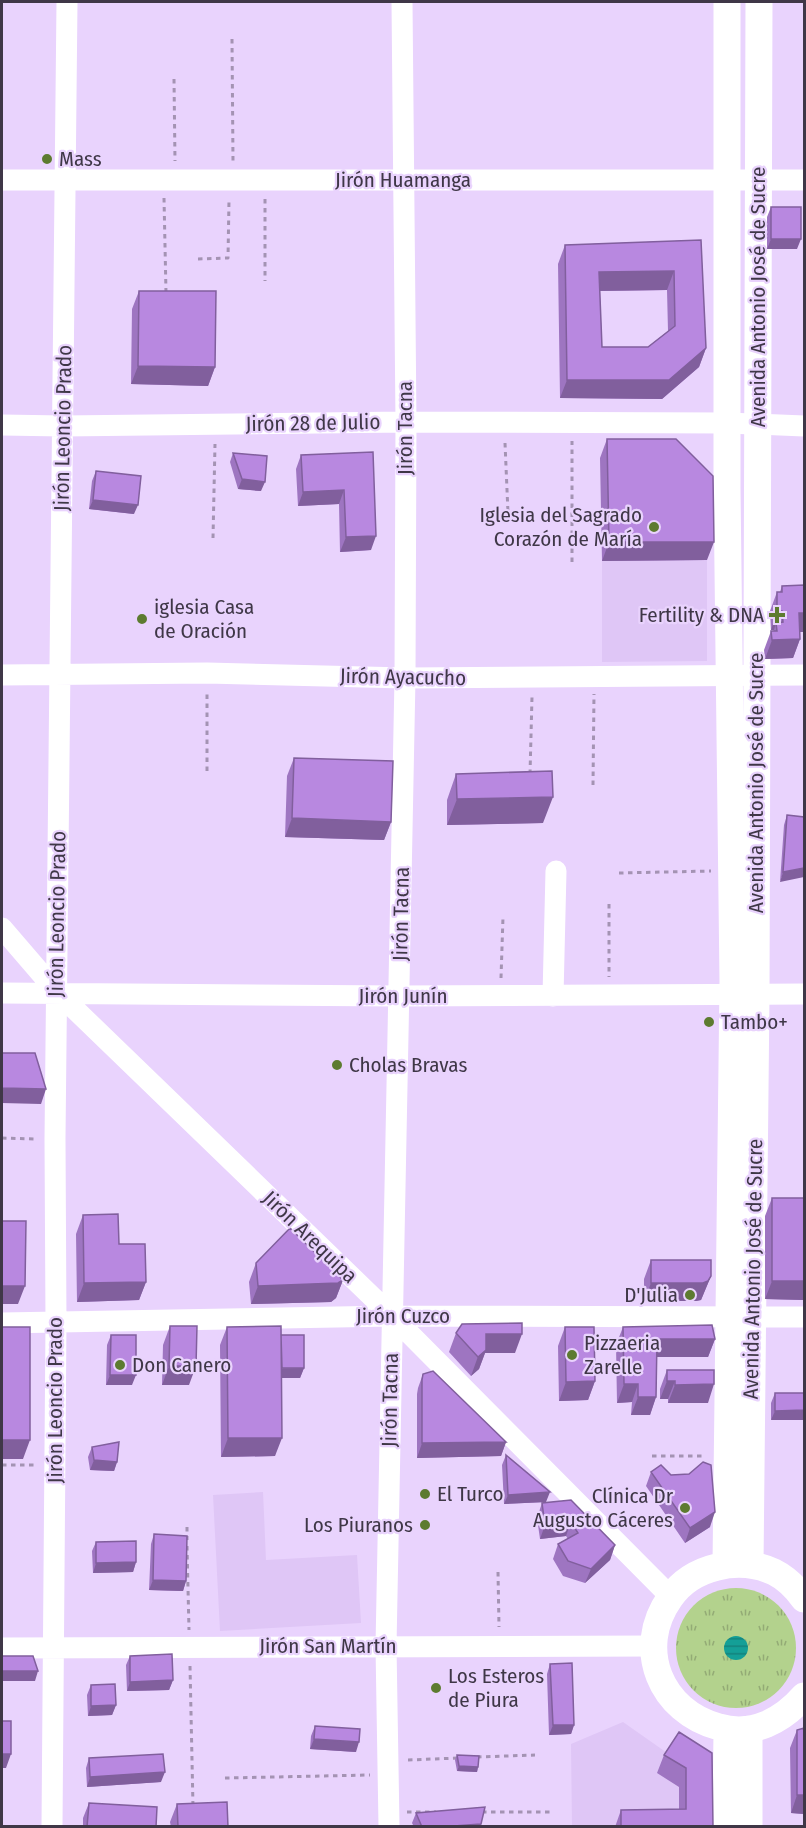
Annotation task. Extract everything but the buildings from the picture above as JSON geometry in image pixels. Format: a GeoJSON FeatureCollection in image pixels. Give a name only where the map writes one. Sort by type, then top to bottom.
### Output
{"type":"FeatureCollection","features":[{"type":"Feature","properties":{"kind":"main road","name":"Avenida Antonio José de Sucre"},"geometry":{"type":"LineString","coordinates":[[727,2],[731,871],[744,995]]}},
{"type":"Feature","properties":{"kind":"main road","name":"Avenida Antonio José de Sucre"},"geometry":{"type":"LineString","coordinates":[[738,1565],[744,995],[757,675],[759,2]]}},
{"type":"Feature","properties":{"kind":"main road","name":"Avenida Antonio José de Sucre"},"geometry":{"type":"LineString","coordinates":[[738,1565],[727,1456],[740,1317]]}},
{"type":"Feature","properties":{"kind":"main road"},"geometry":{"type":"LineString","coordinates":[[804,1599],[793,1585],[773,1572],[738,1565],[705,1571],[686,1582],[670,1597],[658,1620],[654,1646],[657,1670],[667,1692],[683,1710],[703,1723],[738,1729],[772,1723],[791,1710],[804,1695]]}},
{"type":"Feature","properties":{"kind":"main road"},"geometry":{"type":"LineString","coordinates":[[726,1827],[738,1729]]}},
{"type":"Feature","properties":{"kind":"main road"},"geometry":{"type":"LineString","coordinates":[[738,1729],[749,1827]]}},
{"type":"Feature","properties":{"kind":"street","name":"Jirón Leoncio Prado"},"geometry":{"type":"LineString","coordinates":[[52,1827],[56,1323],[55,1139],[68,2]]}},
{"type":"Feature","properties":{"kind":"street","name":"Jirón Tacna"},"geometry":{"type":"LineString","coordinates":[[389,1819],[386,1646],[405,678],[406,422],[402,2]]}},
{"type":"Feature","properties":{"kind":"street","name":"Jirón Huamanga"},"geometry":{"type":"LineString","coordinates":[[2,180],[804,180]]}},
{"type":"Feature","properties":{"kind":"street","name":"Jirón 28 de Julio"},"geometry":{"type":"LineString","coordinates":[[2,425],[406,422],[728,423],[804,426]]}},
{"type":"Feature","properties":{"kind":"street","name":"Jirón Ayacucho"},"geometry":{"type":"LineString","coordinates":[[2,675],[207,673],[405,678],[804,675]]}},
{"type":"Feature","properties":{"kind":"street"},"geometry":{"type":"LineString","coordinates":[[553,996],[556,871]]}},
{"type":"Feature","properties":{"kind":"street","name":"Jirón Arequipa"},"geometry":{"type":"LineString","coordinates":[[2,928],[57,992],[392,1316],[670,1597]]}},
{"type":"Feature","properties":{"kind":"street","name":"Jirón Junín"},"geometry":{"type":"LineString","coordinates":[[2,993],[399,996],[804,994]]}},
{"type":"Feature","properties":{"kind":"street","name":"Jirón Cuzco"},"geometry":{"type":"LineString","coordinates":[[2,1323],[392,1316],[804,1317]]}},
{"type":"Feature","properties":{"kind":"street","name":"Jirón San Martín"},"geometry":{"type":"LineString","coordinates":[[2,1648],[654,1646]]}},
{"type":"Feature","properties":{"kind":"path"},"geometry":{"type":"LineString","coordinates":[[198,259],[228,258],[232,39]]}},
{"type":"Feature","properties":{"kind":"path"},"geometry":{"type":"LineString","coordinates":[[166,298],[174,79]]}},
{"type":"Feature","properties":{"kind":"path"},"geometry":{"type":"LineString","coordinates":[[265,180],[265,281]]}},
{"type":"Feature","properties":{"kind":"path"},"geometry":{"type":"LineString","coordinates":[[505,423],[508,513]]}},
{"type":"Feature","properties":{"kind":"path"},"geometry":{"type":"LineString","coordinates":[[572,423],[572,562]]}},
{"type":"Feature","properties":{"kind":"path"},"geometry":{"type":"LineString","coordinates":[[213,538],[216,424]]}},
{"type":"Feature","properties":{"kind":"path"},"geometry":{"type":"LineString","coordinates":[[207,673],[207,771]]}},
{"type":"Feature","properties":{"kind":"path"},"geometry":{"type":"LineString","coordinates":[[530,774],[533,677]]}},
{"type":"Feature","properties":{"kind":"path"},"geometry":{"type":"LineString","coordinates":[[593,785],[594,677]]}},
{"type":"Feature","properties":{"kind":"path"},"geometry":{"type":"LineString","coordinates":[[619,873],[731,871]]}},
{"type":"Feature","properties":{"kind":"path"},"geometry":{"type":"LineString","coordinates":[[609,904],[609,996]]}},
{"type":"Feature","properties":{"kind":"path"},"geometry":{"type":"LineString","coordinates":[[501,996],[503,917]]}},
{"type":"Feature","properties":{"kind":"path"},"geometry":{"type":"LineString","coordinates":[[2,1138],[55,1139]]}},
{"type":"Feature","properties":{"kind":"path"},"geometry":{"type":"LineString","coordinates":[[652,1456],[727,1456]]}},
{"type":"Feature","properties":{"kind":"path"},"geometry":{"type":"LineString","coordinates":[[2,1465],[55,1465]]}},
{"type":"Feature","properties":{"kind":"path"},"geometry":{"type":"LineString","coordinates":[[186,1527],[193,1812]]}},
{"type":"Feature","properties":{"kind":"path"},"geometry":{"type":"LineString","coordinates":[[498,1572],[499,1646]]}},
{"type":"Feature","properties":{"kind":"path"},"geometry":{"type":"LineString","coordinates":[[225,1778],[535,1755]]}},
{"type":"Feature","properties":{"kind":"path"},"geometry":{"type":"LineString","coordinates":[[389,1819],[446,1812]]}},
{"type":"Feature","properties":{"kind":"path"},"geometry":{"type":"LineString","coordinates":[[480,1812],[552,1812]]}},
{"type":"Feature","properties":{"kind":"shaded area"},"geometry":{"type":"Polygon","coordinates":[[[707,560],[707,661],[602,662],[602,561],[707,560]]]}},
{"type":"Feature","properties":{"kind":"shaded area"},"geometry":{"type":"Polygon","coordinates":[[[263,1492],[266,1560],[357,1555],[361,1623],[220,1631],[213,1495],[263,1492]]]}},
{"type":"Feature","properties":{"kind":"shaded area"},"geometry":{"type":"Polygon","coordinates":[[[736,1636],[741,1637],[747,1643],[747,1653],[741,1659],[736,1660],[731,1659],[725,1653],[724,1648],[725,1643],[731,1637],[736,1636]]]}},
{"type":"Feature","properties":{"kind":"shaded area"},"geometry":{"type":"Polygon","coordinates":[[[623,1722],[690,1769],[691,1826],[572,1826],[571,1744],[623,1722]]]}},
{"type":"Feature","properties":{"kind":"green space"},"geometry":{"type":"Polygon","coordinates":[[[736,1588],[759,1593],[778,1606],[791,1625],[796,1648],[791,1671],[778,1690],[759,1703],[736,1708],[713,1703],[694,1690],[681,1671],[676,1648],[681,1625],[694,1606],[713,1593],[736,1588]]]}},
{"type":"Feature","properties":{"kind":"place","name":"Mass"},"geometry":{"type":"Point","coordinates":[47,159]}},
{"type":"Feature","properties":{"kind":"place","name":"Iglesia del Sagrado Corazón de María"},"geometry":{"type":"Point","coordinates":[654,527]}},
{"type":"Feature","properties":{"kind":"place","name":"Fertility & DNA"},"geometry":{"type":"Point","coordinates":[777,615]}},
{"type":"Feature","properties":{"kind":"place","name":"iglesia Casa de Oración"},"geometry":{"type":"Point","coordinates":[142,619]}},
{"type":"Feature","properties":{"kind":"place","name":"Tambo+"},"geometry":{"type":"Point","coordinates":[709,1022]}},
{"type":"Feature","properties":{"kind":"place","name":"Cholas Bravas"},"geometry":{"type":"Point","coordinates":[337,1065]}},
{"type":"Feature","properties":{"kind":"place","name":"D'Julia"},"geometry":{"type":"Point","coordinates":[690,1295]}},
{"type":"Feature","properties":{"kind":"place","name":"Pizzaeria Zarelle"},"geometry":{"type":"Point","coordinates":[572,1355]}},
{"type":"Feature","properties":{"kind":"place","name":"Don Canero"},"geometry":{"type":"Point","coordinates":[120,1365]}},
{"type":"Feature","properties":{"kind":"place","name":"El Turco"},"geometry":{"type":"Point","coordinates":[425,1494]}},
{"type":"Feature","properties":{"kind":"place","name":"Clínica Dr Augusto Cáceres"},"geometry":{"type":"Point","coordinates":[685,1508]}},
{"type":"Feature","properties":{"kind":"place","name":"Los Piuranos"},"geometry":{"type":"Point","coordinates":[425,1525]}},
{"type":"Feature","properties":{"kind":"place","name":"Los Esteros de Piura"},"geometry":{"type":"Point","coordinates":[436,1688]}}]}
